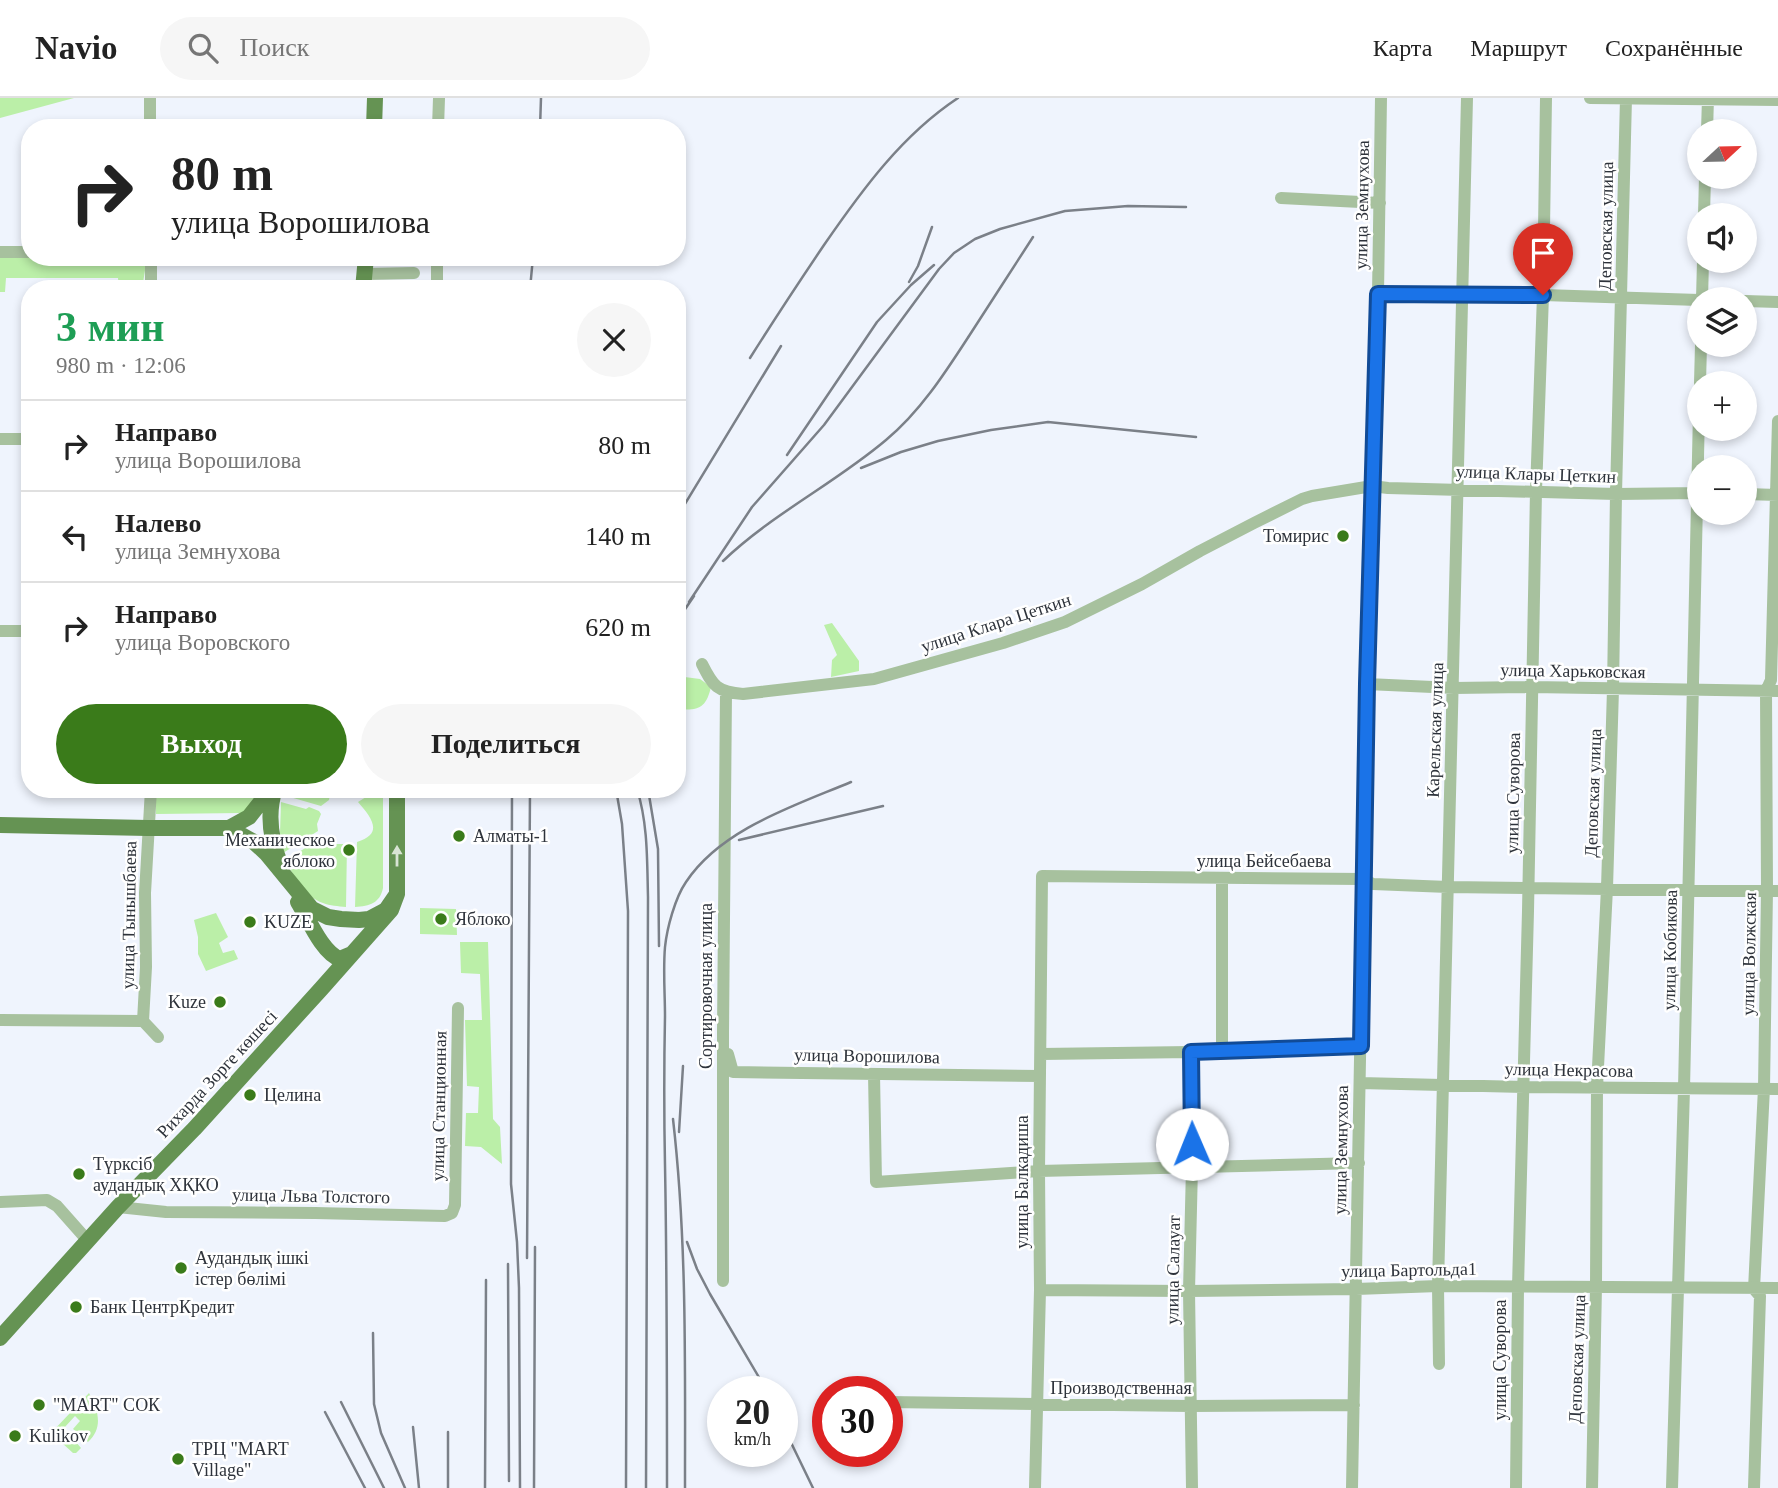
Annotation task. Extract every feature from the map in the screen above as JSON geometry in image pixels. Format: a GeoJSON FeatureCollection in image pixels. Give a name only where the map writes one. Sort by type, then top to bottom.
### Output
{"type":"FeatureCollection","features":[{"type":"Feature","properties":{"kind":"main road"},"geometry":{"type":"LineString","coordinates":[[374,119],[375,98]]}},
{"type":"Feature","properties":{"kind":"main road"},"geometry":{"type":"LineString","coordinates":[[0,825],[229,828],[250,817],[266,798]]}},
{"type":"Feature","properties":{"kind":"main road"},"geometry":{"type":"LineString","coordinates":[[272,798],[270,821],[276,853],[284,874],[327,951],[336,958],[345,958],[352,954]]}},
{"type":"Feature","properties":{"kind":"main road"},"geometry":{"type":"LineString","coordinates":[[229,828],[254,842],[312,909],[328,917],[359,920],[379,915],[397,894],[397,798]]}},
{"type":"Feature","properties":{"kind":"main road","name":"Рихарда Зорге көшесі"},"geometry":{"type":"LineString","coordinates":[[0,1338],[321,989],[391,910],[397,894]]}},
{"type":"Feature","properties":{"kind":"main road"},"geometry":{"type":"LineString","coordinates":[[319,937],[329,965],[321,989]]}},
{"type":"Feature","properties":{"kind":"street"},"geometry":{"type":"LineString","coordinates":[[150,98],[150,119]]}},
{"type":"Feature","properties":{"kind":"street"},"geometry":{"type":"LineString","coordinates":[[438,119],[439,98]]}},
{"type":"Feature","properties":{"kind":"street","name":"улица Земнухова"},"geometry":{"type":"LineString","coordinates":[[1352,1488],[1381,98]]}},
{"type":"Feature","properties":{"kind":"street","name":"Карельская улица"},"geometry":{"type":"LineString","coordinates":[[1439,1364],[1438,1286],[1468,98]]}},
{"type":"Feature","properties":{"kind":"street","name":"улица Суворова"},"geometry":{"type":"LineString","coordinates":[[1516,1488],[1518,1287],[1546,98]]}},
{"type":"Feature","properties":{"kind":"street"},"geometry":{"type":"LineString","coordinates":[[1590,98],[1778,100]]}},
{"type":"Feature","properties":{"kind":"street","name":"Деповская улица"},"geometry":{"type":"LineString","coordinates":[[1592,1488],[1597,1087],[1613,689],[1626,98]]}},
{"type":"Feature","properties":{"kind":"street"},"geometry":{"type":"LineString","coordinates":[[1707,119],[1708,99]]}},
{"type":"Feature","properties":{"kind":"street"},"geometry":{"type":"LineString","coordinates":[[1281,198],[1380,203]]}},
{"type":"Feature","properties":{"kind":"street"},"geometry":{"type":"LineString","coordinates":[[0,252],[21,252]]}},
{"type":"Feature","properties":{"kind":"street"},"geometry":{"type":"LineString","coordinates":[[365,273],[414,274]]}},
{"type":"Feature","properties":{"kind":"street"},"geometry":{"type":"LineString","coordinates":[[1378,294],[1543,295],[1687,300]]}},
{"type":"Feature","properties":{"kind":"street"},"geometry":{"type":"LineString","coordinates":[[1757,301],[1778,302]]}},
{"type":"Feature","properties":{"kind":"street","name":"улица Волжская"},"geometry":{"type":"LineString","coordinates":[[1754,1488],[1760,1296],[1754,1289],[1773,890],[1770,680],[1778,421]]}},
{"type":"Feature","properties":{"kind":"street"},"geometry":{"type":"LineString","coordinates":[[0,439],[21,439]]}},
{"type":"Feature","properties":{"kind":"street","name":"улица Клары Цеткин"},"geometry":{"type":"LineString","coordinates":[[1372,486],[1616,494],[1687,493]]}},
{"type":"Feature","properties":{"kind":"street","name":"улица Клара Цеткин"},"geometry":{"type":"LineString","coordinates":[[726,692],[743,694],[874,679],[1003,643],[1092,610],[1210,545],[1302,499],[1372,486]]}},
{"type":"Feature","properties":{"kind":"street"},"geometry":{"type":"LineString","coordinates":[[1757,494],[1777,495]]}},
{"type":"Feature","properties":{"kind":"street","name":"улица Кобикова"},"geometry":{"type":"LineString","coordinates":[[1672,1488],[1697,525]]}},
{"type":"Feature","properties":{"kind":"street"},"geometry":{"type":"LineString","coordinates":[[0,631],[21,631]]}},
{"type":"Feature","properties":{"kind":"street"},"geometry":{"type":"LineString","coordinates":[[702,664],[710,680],[726,692]]}},
{"type":"Feature","properties":{"kind":"street","name":"улица Харьковская"},"geometry":{"type":"LineString","coordinates":[[1367,684],[1454,688],[1772,691]]}},
{"type":"Feature","properties":{"kind":"street","name":"Сортировочная улица"},"geometry":{"type":"LineString","coordinates":[[723,1281],[726,692]]}},
{"type":"Feature","properties":{"kind":"street","name":"улица Тынышбаева"},"geometry":{"type":"LineString","coordinates":[[143,1021],[146,967],[145,893],[150,798]]}},
{"type":"Feature","properties":{"kind":"street","name":"улица Бейсебаева"},"geometry":{"type":"LineString","coordinates":[[1042,876],[1363,879],[1373,884],[1448,887],[1773,890]]}},
{"type":"Feature","properties":{"kind":"street","name":"улица Балкадиша"},"geometry":{"type":"LineString","coordinates":[[1035,1488],[1040,1290],[1042,876]]}},
{"type":"Feature","properties":{"kind":"street"},"geometry":{"type":"LineString","coordinates":[[1222,878],[1222,1051]]}},
{"type":"Feature","properties":{"kind":"street","name":"улица Станционная"},"geometry":{"type":"LineString","coordinates":[[455,1205],[458,1009]]}},
{"type":"Feature","properties":{"kind":"street"},"geometry":{"type":"LineString","coordinates":[[0,1020],[143,1021],[158,1037]]}},
{"type":"Feature","properties":{"kind":"street","name":"улица Ворошилова"},"geometry":{"type":"LineString","coordinates":[[723,1034],[733,1072],[1040,1076]]}},
{"type":"Feature","properties":{"kind":"street"},"geometry":{"type":"LineString","coordinates":[[1041,1054],[1361,1046]]}},
{"type":"Feature","properties":{"kind":"street","name":"улица Салауат"},"geometry":{"type":"LineString","coordinates":[[1191,1052],[1189,1291],[1192,1488]]}},
{"type":"Feature","properties":{"kind":"street"},"geometry":{"type":"LineString","coordinates":[[874,1074],[876,1182],[1039,1171],[1359,1163]]}},
{"type":"Feature","properties":{"kind":"street","name":"улица Некрасова"},"geometry":{"type":"LineString","coordinates":[[1360,1083],[1778,1089]]}},
{"type":"Feature","properties":{"kind":"street"},"geometry":{"type":"LineString","coordinates":[[0,1202],[47,1200],[89,1241]]}},
{"type":"Feature","properties":{"kind":"street","name":"улица Льва Толстого"},"geometry":{"type":"LineString","coordinates":[[118,1207],[166,1212],[445,1216],[452,1213],[455,1205]]}},
{"type":"Feature","properties":{"kind":"street","name":"улица Бартольда1"},"geometry":{"type":"LineString","coordinates":[[1040,1290],[1189,1291],[1438,1286],[1778,1288]]}},
{"type":"Feature","properties":{"kind":"street","name":"Производственная"},"geometry":{"type":"LineString","coordinates":[[903,1402],[1354,1405]]}},
{"type":"Feature","properties":{"kind":"green space"},"geometry":{"type":"Polygon","coordinates":[[[0,98],[74,98],[0,118],[0,98]]]}},
{"type":"Feature","properties":{"kind":"green space"},"geometry":{"type":"Polygon","coordinates":[[[0,255],[21,256],[21,266],[146,266],[143,280],[6,278],[5,292],[0,292],[0,255]]]}},
{"type":"Feature","properties":{"kind":"green space"},"geometry":{"type":"Polygon","coordinates":[[[832,623],[859,661],[859,671],[831,677],[832,660],[837,655],[824,625],[832,623]]]}},
{"type":"Feature","properties":{"kind":"green space"},"geometry":{"type":"Polygon","coordinates":[[[686,677],[700,679],[711,687],[704,704],[686,709],[686,677]]]}},
{"type":"Feature","properties":{"kind":"green space"},"geometry":{"type":"Polygon","coordinates":[[[156,798],[255,798],[243,813],[156,814],[156,798]]]}},
{"type":"Feature","properties":{"kind":"green space"},"geometry":{"type":"Polygon","coordinates":[[[293,798],[329,798],[321,806],[293,798]]]}},
{"type":"Feature","properties":{"kind":"green space"},"geometry":{"type":"Polygon","coordinates":[[[364,798],[383,798],[383,888],[374,903],[355,907],[357,842],[371,835],[373,830],[368,814],[358,802],[364,798]]]}},
{"type":"Feature","properties":{"kind":"green space"},"geometry":{"type":"Polygon","coordinates":[[[281,802],[306,809],[309,807],[321,814],[317,824],[318,831],[283,853],[280,833],[281,802]]]}},
{"type":"Feature","properties":{"kind":"green space"},"geometry":{"type":"Polygon","coordinates":[[[323,837],[334,844],[347,844],[346,907],[326,904],[311,896],[296,879],[286,860],[323,837]]]}},
{"type":"Feature","properties":{"kind":"green space"},"geometry":{"type":"Polygon","coordinates":[[[420,908],[456,909],[457,935],[420,934],[420,908]]]}},
{"type":"Feature","properties":{"kind":"green space"},"geometry":{"type":"Polygon","coordinates":[[[216,913],[228,937],[219,943],[223,953],[234,950],[238,959],[206,971],[198,954],[194,920],[216,913]]]}},
{"type":"Feature","properties":{"kind":"green space"},"geometry":{"type":"Polygon","coordinates":[[[460,942],[488,942],[493,1119],[500,1127],[502,1164],[481,1147],[465,1146],[466,1113],[478,1113],[479,1087],[467,1086],[465,1020],[482,1020],[480,974],[461,973],[460,942]]]}},
{"type":"Feature","properties":{"kind":"green space"},"geometry":{"type":"Polygon","coordinates":[[[89,1393],[97,1412],[98,1424],[88,1442],[73,1429],[80,1421],[75,1416],[64,1428],[81,1448],[73,1453],[51,1433],[89,1393]]]}},
{"type":"Feature","properties":{"kind":"railway"},"geometry":{"type":"LineString","coordinates":[[540,119],[541,98]]}},
{"type":"Feature","properties":{"kind":"railway"},"geometry":{"type":"LineString","coordinates":[[750,358],[824,245],[868,184],[901,146],[958,98]]}},
{"type":"Feature","properties":{"kind":"railway"},"geometry":{"type":"LineString","coordinates":[[689,602],[752,507],[824,425],[939,269],[954,253],[975,239],[1000,229],[1065,211],[1128,206],[1186,207]]}},
{"type":"Feature","properties":{"kind":"railway"},"geometry":{"type":"LineString","coordinates":[[909,282],[918,266],[932,227]]}},
{"type":"Feature","properties":{"kind":"railway"},"geometry":{"type":"LineString","coordinates":[[723,561],[762,528],[866,456],[910,417],[951,364],[1033,237]]}},
{"type":"Feature","properties":{"kind":"railway"},"geometry":{"type":"LineString","coordinates":[[787,455],[877,322],[911,285],[934,265]]}},
{"type":"Feature","properties":{"kind":"railway"},"geometry":{"type":"LineString","coordinates":[[531,280],[532,266]]}},
{"type":"Feature","properties":{"kind":"railway"},"geometry":{"type":"LineString","coordinates":[[686,502],[781,346]]}},
{"type":"Feature","properties":{"kind":"railway"},"geometry":{"type":"LineString","coordinates":[[861,468],[938,441],[1048,422],[1196,437]]}},
{"type":"Feature","properties":{"kind":"railway"},"geometry":{"type":"LineString","coordinates":[[686,608],[694,596]]}},
{"type":"Feature","properties":{"kind":"railway"},"geometry":{"type":"LineString","coordinates":[[667,1488],[664,964],[670,922],[678,896],[686,882],[701,863],[719,847],[760,821],[851,782]]}},
{"type":"Feature","properties":{"kind":"railway"},"geometry":{"type":"LineString","coordinates":[[512,798],[511,1184],[519,1288],[520,1488]]}},
{"type":"Feature","properties":{"kind":"railway"},"geometry":{"type":"LineString","coordinates":[[527,1258],[530,798]]}},
{"type":"Feature","properties":{"kind":"railway"},"geometry":{"type":"LineString","coordinates":[[618,798],[628,911],[626,1488]]}},
{"type":"Feature","properties":{"kind":"railway"},"geometry":{"type":"LineString","coordinates":[[640,798],[645,829],[648,897],[646,1488]]}},
{"type":"Feature","properties":{"kind":"railway"},"geometry":{"type":"LineString","coordinates":[[650,798],[658,849],[659,946]]}},
{"type":"Feature","properties":{"kind":"railway"},"geometry":{"type":"LineString","coordinates":[[739,840],[883,806]]}},
{"type":"Feature","properties":{"kind":"railway"},"geometry":{"type":"LineString","coordinates":[[679,1132],[683,1066]]}},
{"type":"Feature","properties":{"kind":"railway"},"geometry":{"type":"LineString","coordinates":[[673,1119],[683,1257],[685,1488]]}},
{"type":"Feature","properties":{"kind":"railway"},"geometry":{"type":"LineString","coordinates":[[687,1242],[710,1294],[758,1376]]}},
{"type":"Feature","properties":{"kind":"railway"},"geometry":{"type":"LineString","coordinates":[[534,1488],[535,1247]]}},
{"type":"Feature","properties":{"kind":"railway"},"geometry":{"type":"LineString","coordinates":[[508,1264],[509,1481]]}},
{"type":"Feature","properties":{"kind":"railway"},"geometry":{"type":"LineString","coordinates":[[485,1488],[486,1280]]}},
{"type":"Feature","properties":{"kind":"railway"},"geometry":{"type":"LineString","coordinates":[[373,1333],[374,1404],[381,1433],[405,1488]]}},
{"type":"Feature","properties":{"kind":"railway"},"geometry":{"type":"LineString","coordinates":[[341,1402],[384,1488]]}},
{"type":"Feature","properties":{"kind":"railway"},"geometry":{"type":"LineString","coordinates":[[325,1412],[365,1488]]}},
{"type":"Feature","properties":{"kind":"railway"},"geometry":{"type":"LineString","coordinates":[[413,1427],[419,1488]]}},
{"type":"Feature","properties":{"kind":"railway"},"geometry":{"type":"LineString","coordinates":[[448,1432],[448,1488]]}},
{"type":"Feature","properties":{"kind":"railway"},"geometry":{"type":"LineString","coordinates":[[798,1457],[813,1488]]}},
{"type":"Feature","properties":{"kind":"place","name":"Томирис"},"geometry":{"type":"Point","coordinates":[1343,536]}},
{"type":"Feature","properties":{"kind":"place","name":"Алматы-1"},"geometry":{"type":"Point","coordinates":[459,836]}},
{"type":"Feature","properties":{"kind":"place","name":"Механическое яблоко"},"geometry":{"type":"Point","coordinates":[349,850]}},
{"type":"Feature","properties":{"kind":"place","name":"Яблоко"},"geometry":{"type":"Point","coordinates":[441,919]}},
{"type":"Feature","properties":{"kind":"place","name":"KUZE"},"geometry":{"type":"Point","coordinates":[250,922]}},
{"type":"Feature","properties":{"kind":"place","name":"Kuze"},"geometry":{"type":"Point","coordinates":[220,1002]}},
{"type":"Feature","properties":{"kind":"place","name":"Целина"},"geometry":{"type":"Point","coordinates":[250,1095]}},
{"type":"Feature","properties":{"kind":"place","name":"Түрксіб аудандық ХҚКО"},"geometry":{"type":"Point","coordinates":[79,1174]}},
{"type":"Feature","properties":{"kind":"place","name":"Аудандық ішкі істер бөлімі"},"geometry":{"type":"Point","coordinates":[181,1268]}},
{"type":"Feature","properties":{"kind":"place","name":"Банк ЦентрКредит"},"geometry":{"type":"Point","coordinates":[76,1307]}},
{"type":"Feature","properties":{"kind":"place","name":"\"MART\" СОК"},"geometry":{"type":"Point","coordinates":[39,1405]}},
{"type":"Feature","properties":{"kind":"place","name":"Kulikov"},"geometry":{"type":"Point","coordinates":[15,1436]}},
{"type":"Feature","properties":{"kind":"place","name":"ТРЦ \"MART Village\""},"geometry":{"type":"Point","coordinates":[178,1459]}},
{"type":"Feature","properties":{"kind":"route"},"geometry":{"type":"LineString","coordinates":[[1192,1144],[1191,1052],[1361,1046],[1367,684],[1378,294],[1543,295]]}}]}
